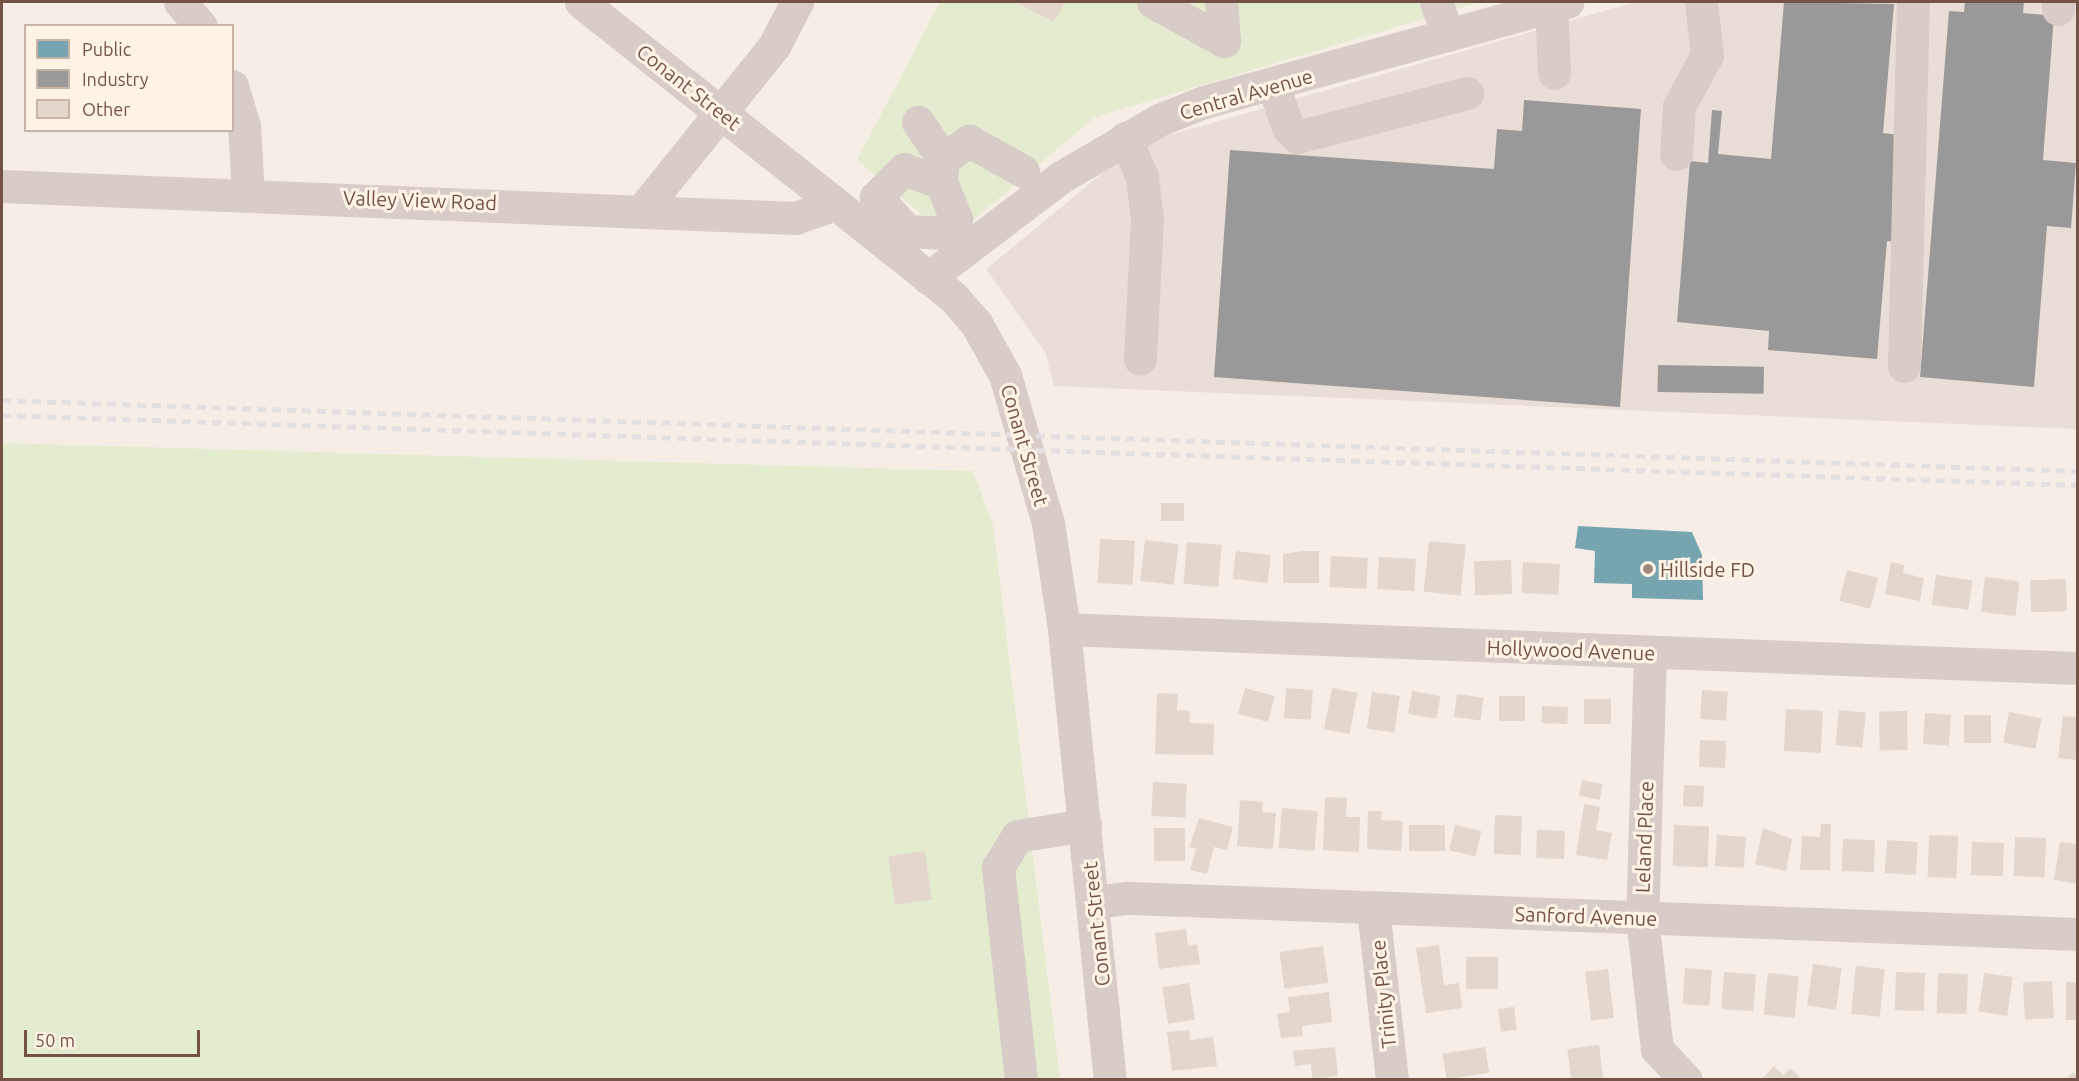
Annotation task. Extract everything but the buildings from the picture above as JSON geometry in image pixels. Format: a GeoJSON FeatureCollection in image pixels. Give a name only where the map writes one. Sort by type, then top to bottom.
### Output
{"type":"FeatureCollection","features":[{"type":"Feature","properties":{"kind":"street"},"geometry":{"type":"LineString","coordinates":[[180,2],[199,24]]}},
{"type":"Feature","properties":{"kind":"street","name":"Conant Street"},"geometry":{"type":"LineString","coordinates":[[581,2],[928,278],[976,323],[1019,411],[1048,523],[1064,629],[1095,902],[1110,1080]]}},
{"type":"Feature","properties":{"kind":"street"},"geometry":{"type":"LineString","coordinates":[[643,209],[774,46],[796,2]]}},
{"type":"Feature","properties":{"kind":"street"},"geometry":{"type":"LineString","coordinates":[[1153,2],[1224,41],[1221,2]]}},
{"type":"Feature","properties":{"kind":"street"},"geometry":{"type":"LineString","coordinates":[[1436,2],[1448,35]]}},
{"type":"Feature","properties":{"kind":"street"},"geometry":{"type":"LineString","coordinates":[[1676,154],[1679,106],[1707,55],[1701,2]]}},
{"type":"Feature","properties":{"kind":"street"},"geometry":{"type":"LineString","coordinates":[[1904,366],[1913,2]]}},
{"type":"Feature","properties":{"kind":"street"},"geometry":{"type":"LineString","coordinates":[[1554,73],[1559,4]]}},
{"type":"Feature","properties":{"kind":"street","name":"Central Avenue"},"geometry":{"type":"LineString","coordinates":[[928,278],[1061,177],[1125,138],[1204,102],[1559,4]]}},
{"type":"Feature","properties":{"kind":"street"},"geometry":{"type":"LineString","coordinates":[[1273,84],[1288,128],[1297,137],[1467,93]]}},
{"type":"Feature","properties":{"kind":"street"},"geometry":{"type":"LineString","coordinates":[[234,93],[244,126],[248,194]]}},
{"type":"Feature","properties":{"kind":"street"},"geometry":{"type":"LineString","coordinates":[[918,122],[943,159],[969,141],[1023,171]]}},
{"type":"Feature","properties":{"kind":"street"},"geometry":{"type":"LineString","coordinates":[[1125,138],[1142,177],[1147,219],[1140,359]]}},
{"type":"Feature","properties":{"kind":"street","name":"Valley View Road"},"geometry":{"type":"LineString","coordinates":[[2,186],[643,209],[795,218],[836,204]]}},
{"type":"Feature","properties":{"kind":"street","name":"Hollywood Avenue"},"geometry":{"type":"LineString","coordinates":[[1064,629],[1650,654],[2078,668]]}},
{"type":"Feature","properties":{"kind":"street","name":"Leland Place"},"geometry":{"type":"LineString","coordinates":[[1650,654],[1642,918],[1657,1049],[1686,1080]]}},
{"type":"Feature","properties":{"kind":"street"},"geometry":{"type":"LineString","coordinates":[[1021,1080],[998,867],[1017,836],[1085,825]]}},
{"type":"Feature","properties":{"kind":"street","name":"Sanford Avenue"},"geometry":{"type":"LineString","coordinates":[[1095,902],[1130,898],[2078,934]]}},
{"type":"Feature","properties":{"kind":"street","name":"Trinity Place"},"geometry":{"type":"LineString","coordinates":[[1374,908],[1392,1080]]}},
{"type":"Feature","properties":{"kind":"shaded area"},"geometry":{"type":"Polygon","coordinates":[[[1635,2],[2077,2],[2077,429],[1054,386],[1045,352],[986,269],[1138,144],[1635,2]]]}},
{"type":"Feature","properties":{"kind":"green space"},"geometry":{"type":"Polygon","coordinates":[[[940,2],[1480,2],[1095,117],[951,239],[857,160],[940,2]]]}},
{"type":"Feature","properties":{"kind":"green space"},"geometry":{"type":"Polygon","coordinates":[[[2,443],[973,471],[993,525],[1060,1079],[2,1080],[2,443]]]}},
{"type":"Feature","properties":{"kind":"railway"},"geometry":{"type":"LineString","coordinates":[[2,400],[2078,471]]}},
{"type":"Feature","properties":{"kind":"railway"},"geometry":{"type":"LineString","coordinates":[[2,415],[2078,485]]}},
{"type":"Feature","properties":{"kind":"place","name":"Hillside FD"},"geometry":{"type":"Point","coordinates":[1648,569]}}]}
